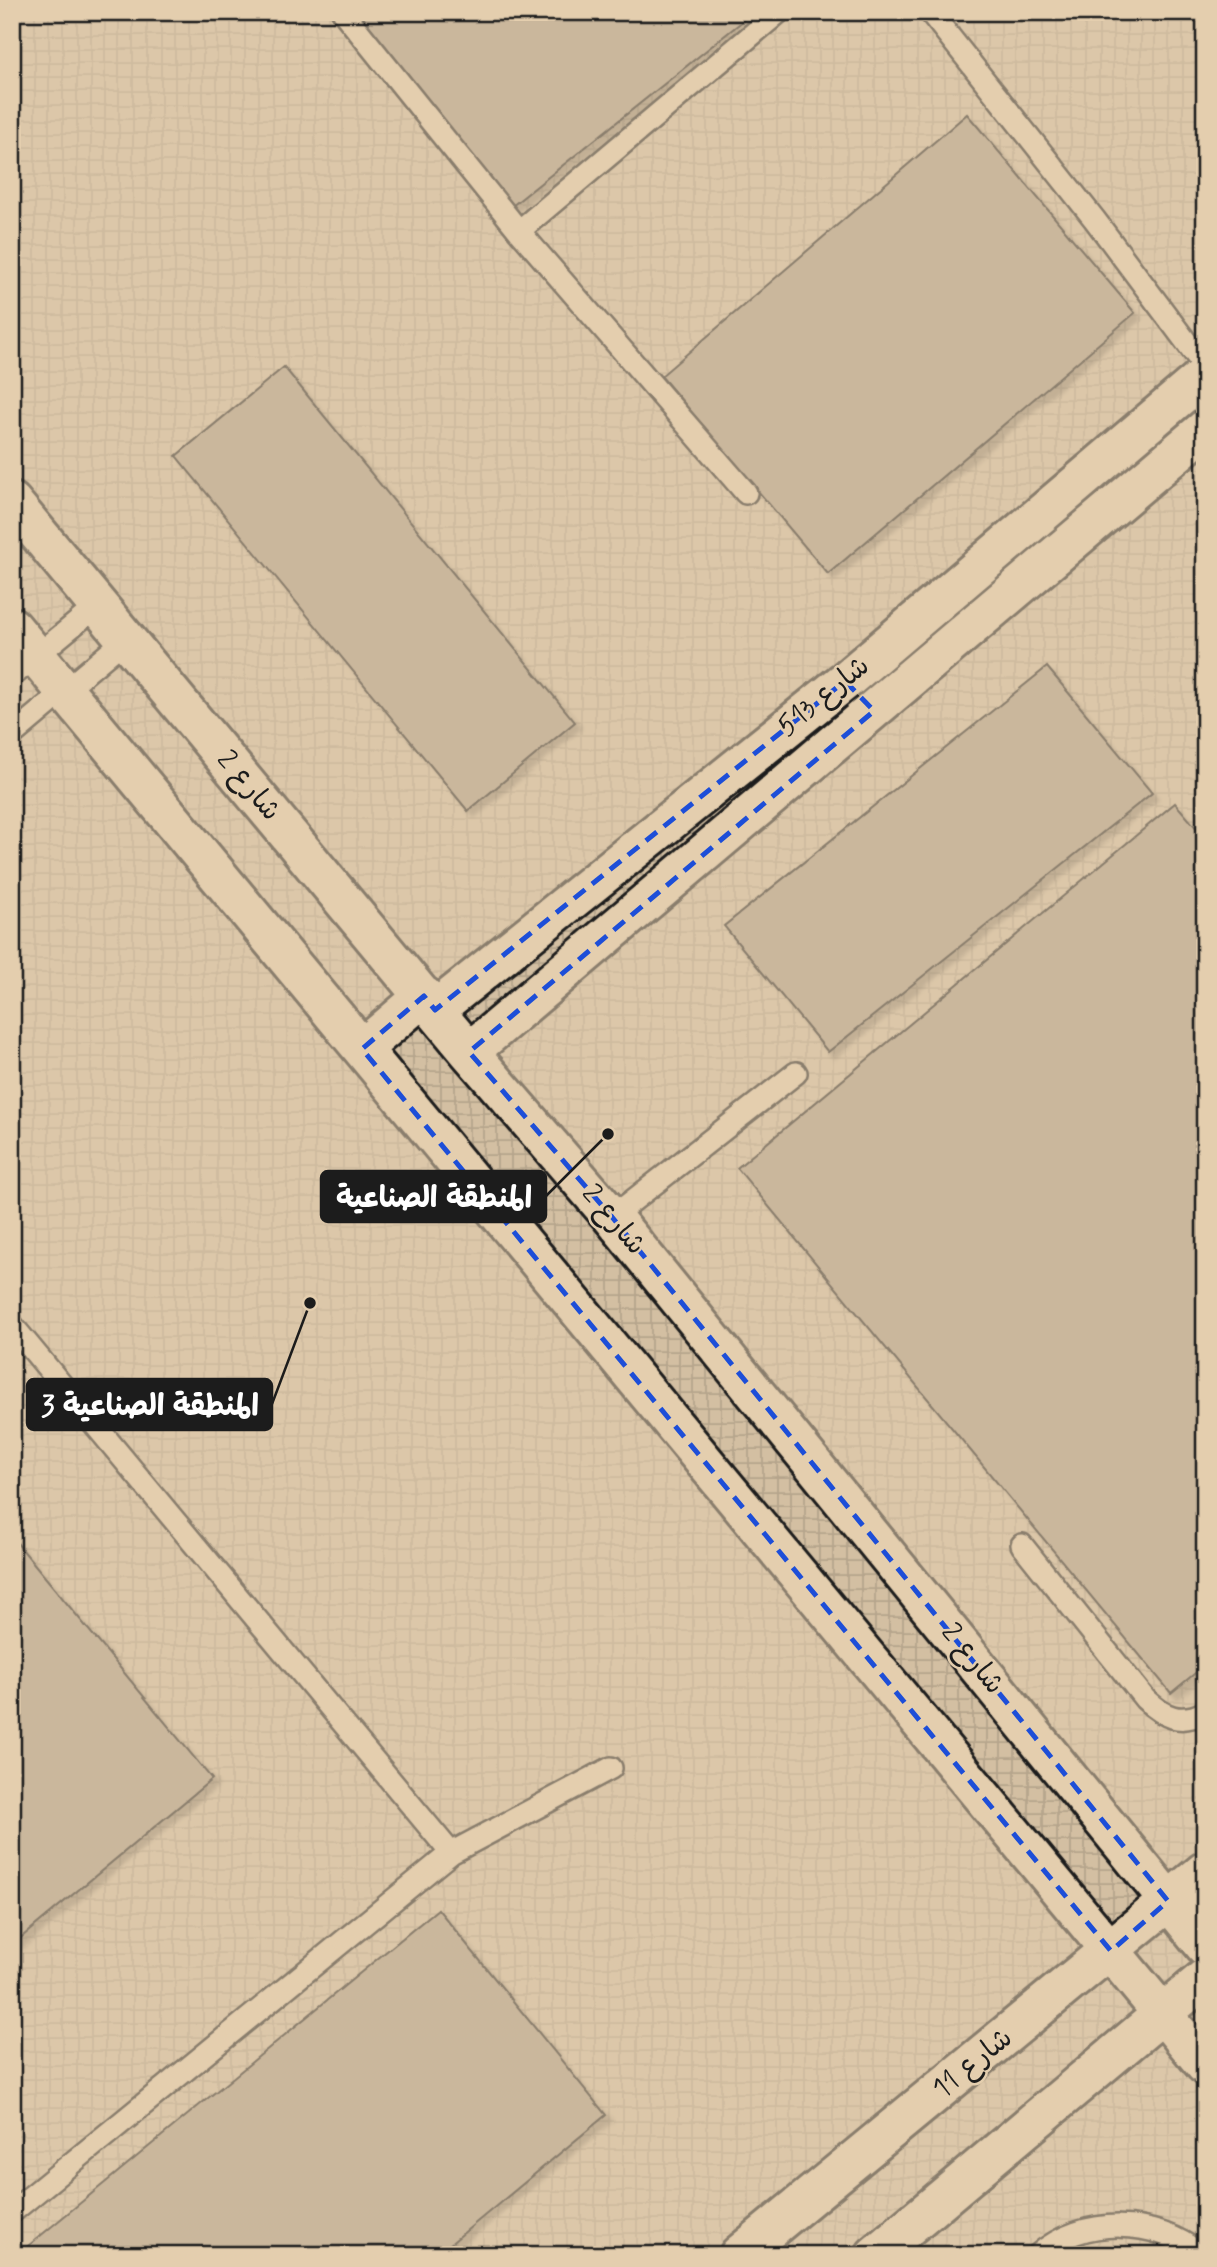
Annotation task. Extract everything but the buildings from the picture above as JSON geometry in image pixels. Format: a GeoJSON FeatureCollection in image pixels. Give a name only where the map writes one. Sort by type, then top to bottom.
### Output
{"type":"FeatureCollection","features":[{"type":"Feature","properties":{"kind":"street","name":"شارع 513"},"geometry":{"type":"LineString","coordinates":[[362,1049],[429,1003],[845,681],[1205,375]]}},
{"type":"Feature","properties":{"kind":"street","name":"شارع 513"},"geometry":{"type":"LineString","coordinates":[[468,1052],[1205,429]]}},
{"type":"Feature","properties":{"kind":"street","name":"شارع 2"},"geometry":{"type":"LineString","coordinates":[[12,502],[468,1052],[612,1217],[1205,1946]]}},
{"type":"Feature","properties":{"kind":"street"},"geometry":{"type":"LineString","coordinates":[[12,627],[24,666],[65,691],[1205,2065]]}},
{"type":"Feature","properties":{"kind":"street"},"geometry":{"type":"LineString","coordinates":[[845,681],[874,711]]}},
{"type":"Feature","properties":{"kind":"street","name":"شارع 11"},"geometry":{"type":"LineString","coordinates":[[739,2255],[1205,1871]]}},
{"type":"Feature","properties":{"kind":"street"},"geometry":{"type":"LineString","coordinates":[[876,2255],[1205,1978]]}},
{"type":"Feature","properties":{"kind":"lane"},"geometry":{"type":"LineString","coordinates":[[343,12],[519,231],[746,493]]}},
{"type":"Feature","properties":{"kind":"lane"},"geometry":{"type":"LineString","coordinates":[[519,231],[779,12]]}},
{"type":"Feature","properties":{"kind":"lane"},"geometry":{"type":"LineString","coordinates":[[930,12],[1095,220],[1205,367]]}},
{"type":"Feature","properties":{"kind":"lane"},"geometry":{"type":"LineString","coordinates":[[24,666],[98,605]]}},
{"type":"Feature","properties":{"kind":"lane"},"geometry":{"type":"LineString","coordinates":[[12,735],[126,639]]}},
{"type":"Feature","properties":{"kind":"lane"},"geometry":{"type":"LineString","coordinates":[[612,1217],[796,1073]]}},
{"type":"Feature","properties":{"kind":"lane"},"geometry":{"type":"LineString","coordinates":[[12,1325],[451,1853]]}},
{"type":"Feature","properties":{"kind":"lane"},"geometry":{"type":"LineString","coordinates":[[1023,1545],[1145,1699],[1163,1716],[1183,1720],[1205,1712]]}},
{"type":"Feature","properties":{"kind":"lane"},"geometry":{"type":"LineString","coordinates":[[12,2212],[451,1853],[611,1768]]}},
{"type":"Feature","properties":{"kind":"lane"},"geometry":{"type":"LineString","coordinates":[[1038,2255],[1055,2239],[1100,2226],[1146,2228],[1189,2245],[1201,2255]]}},
{"type":"Feature","properties":{"kind":"highlighted area"},"geometry":{"type":"Polygon","coordinates":[[[845,681],[874,711],[469,1052],[612,1217],[1168,1901],[1111,1951],[362,1049],[424,996],[435,1010],[845,681]]]}},
{"type":"Feature","properties":{"kind":"shaded area"},"geometry":{"type":"Polygon","coordinates":[[[12,12],[1205,12],[1205,2255],[12,2255],[12,12]]]}},
{"type":"Feature","properties":{"kind":"place","name":"المنطقة الصناعية"},"geometry":{"type":"Point","coordinates":[608,1134]}},
{"type":"Feature","properties":{"kind":"place","name":"المنطقة الصناعية 3"},"geometry":{"type":"Point","coordinates":[310,1303]}}]}
